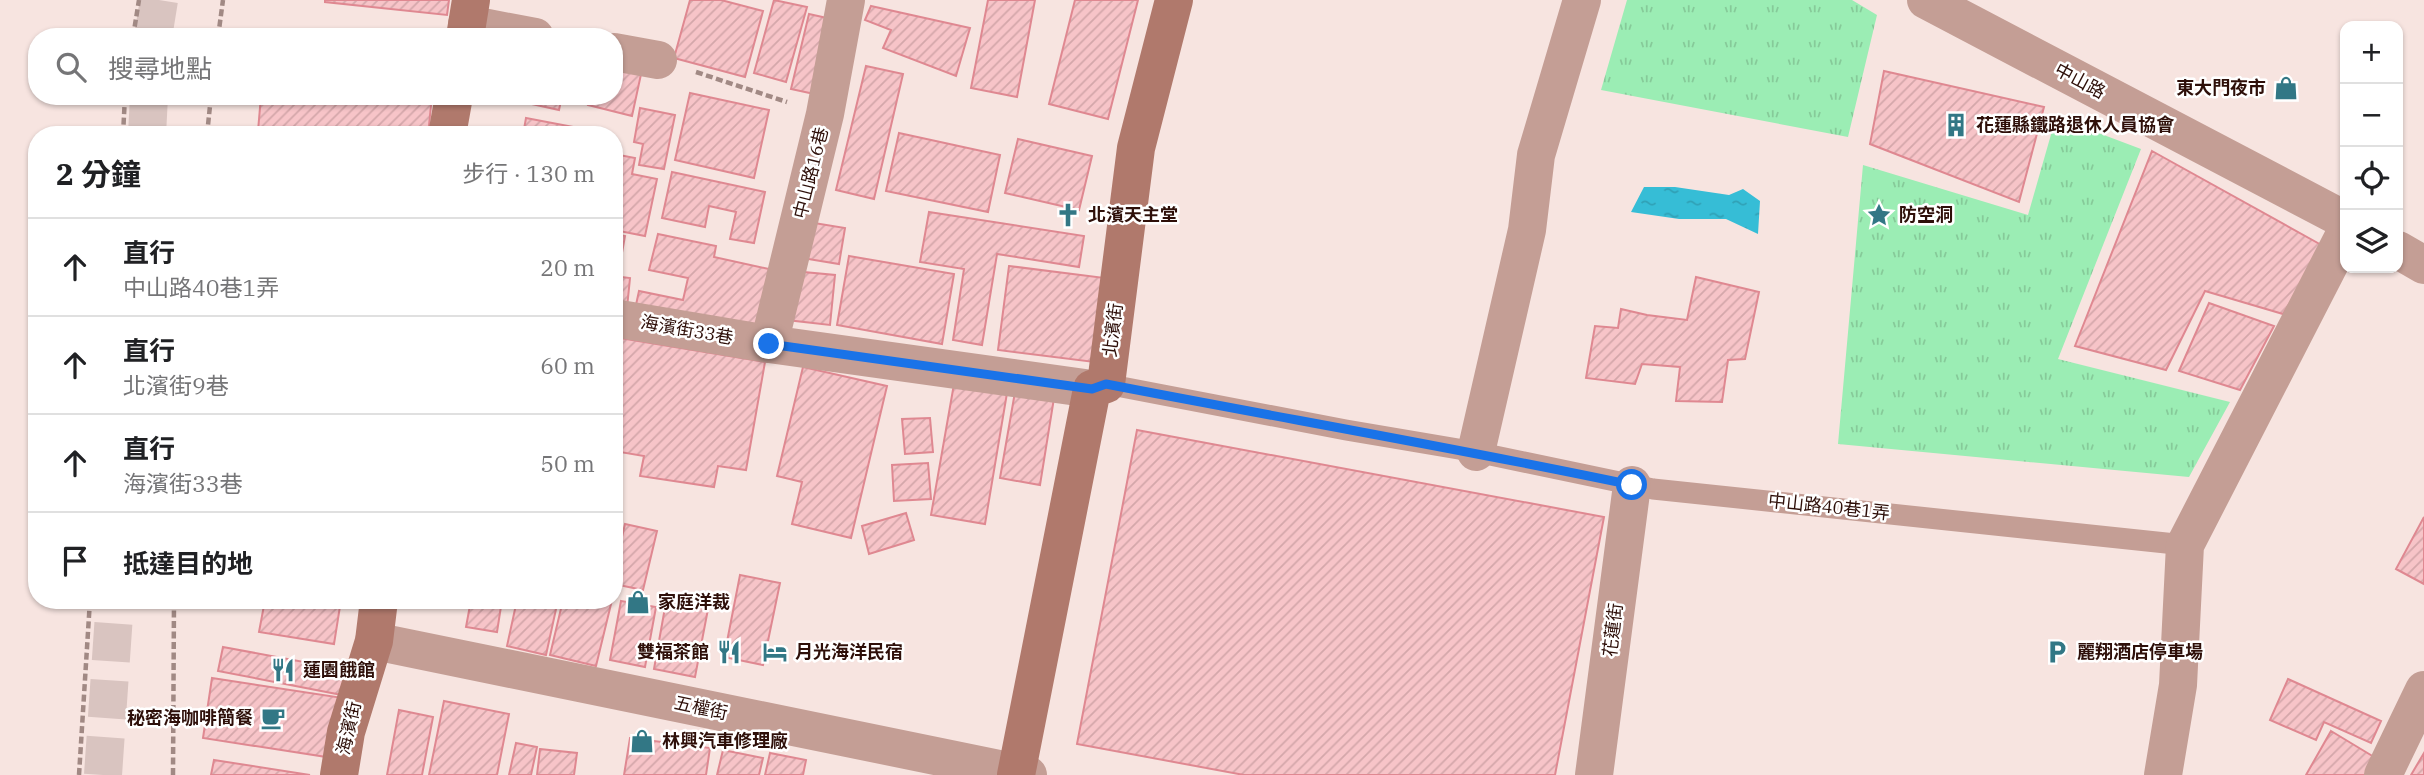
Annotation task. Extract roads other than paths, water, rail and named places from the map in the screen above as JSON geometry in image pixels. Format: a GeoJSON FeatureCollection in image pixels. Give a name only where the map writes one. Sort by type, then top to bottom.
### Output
{"type":"FeatureCollection","features":[{"type":"Feature","properties":{"kind":"main road","name":"北濱街"},"geometry":{"type":"LineString","coordinates":[[1020,774],[1099,386],[1136,148],[1174,0]]}},
{"type":"Feature","properties":{"kind":"main road"},"geometry":{"type":"LineString","coordinates":[[449,126],[452,105]]}},
{"type":"Feature","properties":{"kind":"main road","name":"海濱街"},"geometry":{"type":"LineString","coordinates":[[339,775],[346,732],[374,641],[378,609]]}},
{"type":"Feature","properties":{"kind":"street","name":"中山路16巷"},"geometry":{"type":"LineString","coordinates":[[769,344],[825,114],[845,0]]}},
{"type":"Feature","properties":{"kind":"street"},"geometry":{"type":"LineString","coordinates":[[1476,452],[1527,230],[1536,155],[1582,0]]}},
{"type":"Feature","properties":{"kind":"street","name":"中山路"},"geometry":{"type":"LineString","coordinates":[[1926,0],[2340,217]]}},
{"type":"Feature","properties":{"kind":"street"},"geometry":{"type":"LineString","coordinates":[[467,20],[499,28]]}},
{"type":"Feature","properties":{"kind":"street"},"geometry":{"type":"LineString","coordinates":[[623,54],[658,60]]}},
{"type":"Feature","properties":{"kind":"street"},"geometry":{"type":"LineString","coordinates":[[2163,775],[2178,685],[2185,545],[2340,244]]}},
{"type":"Feature","properties":{"kind":"street"},"geometry":{"type":"LineString","coordinates":[[2403,253],[2424,265]]}},
{"type":"Feature","properties":{"kind":"street","name":"海濱街33巷"},"geometry":{"type":"LineString","coordinates":[[623,320],[769,344],[1099,386]]}},
{"type":"Feature","properties":{"kind":"street","name":"花蓮街"},"geometry":{"type":"LineString","coordinates":[[1594,775],[1632,485]]}},
{"type":"Feature","properties":{"kind":"street","name":"五權街"},"geometry":{"type":"LineString","coordinates":[[374,641],[1020,774]]}},
{"type":"Feature","properties":{"kind":"street"},"geometry":{"type":"LineString","coordinates":[[2383,775],[2424,690]]}},
{"type":"Feature","properties":{"kind":"lane","name":"中山路40巷1弄"},"geometry":{"type":"LineString","coordinates":[[1099,386],[1476,452],[1653,489],[2185,545]]}},
{"type":"Feature","properties":{"kind":"water"},"geometry":{"type":"Polygon","coordinates":[[[1644,187],[1675,187],[1729,195],[1743,189],[1760,201],[1758,234],[1726,219],[1679,219],[1631,212],[1644,187]]]}},
{"type":"Feature","properties":{"kind":"tunnel"},"geometry":{"type":"LineString","coordinates":[[154,28],[159,0]]}},
{"type":"Feature","properties":{"kind":"tunnel"},"geometry":{"type":"LineString","coordinates":[[147,126],[149,105]]}},
{"type":"Feature","properties":{"kind":"tunnel"},"geometry":{"type":"LineString","coordinates":[[103,775],[114,609]]}},
{"type":"Feature","properties":{"kind":"place","name":"東大門夜市"},"geometry":{"type":"Point","coordinates":[2286,88]}},
{"type":"Feature","properties":{"kind":"place","name":"花蓮縣鐵路退休人員協會"},"geometry":{"type":"Point","coordinates":[1956,125]}},
{"type":"Feature","properties":{"kind":"place","name":"北濱天主堂"},"geometry":{"type":"Point","coordinates":[1068,215]}},
{"type":"Feature","properties":{"kind":"place","name":"防空洞"},"geometry":{"type":"Point","coordinates":[1879,215]}},
{"type":"Feature","properties":{"kind":"place","name":"家庭洋裁"},"geometry":{"type":"Point","coordinates":[638,602]}},
{"type":"Feature","properties":{"kind":"place","name":"雙福茶館"},"geometry":{"type":"Point","coordinates":[729,652]}},
{"type":"Feature","properties":{"kind":"place","name":"月光海洋民宿"},"geometry":{"type":"Point","coordinates":[775,652]}},
{"type":"Feature","properties":{"kind":"place","name":"麗翔酒店停車場"},"geometry":{"type":"Point","coordinates":[2057,652]}},
{"type":"Feature","properties":{"kind":"place","name":"蓮園餓館"},"geometry":{"type":"Point","coordinates":[283,670]}},
{"type":"Feature","properties":{"kind":"place","name":"秘密海咖啡簡餐"},"geometry":{"type":"Point","coordinates":[273,718]}},
{"type":"Feature","properties":{"kind":"place","name":"林興汽車修理廠"},"geometry":{"type":"Point","coordinates":[642,741]}}]}
